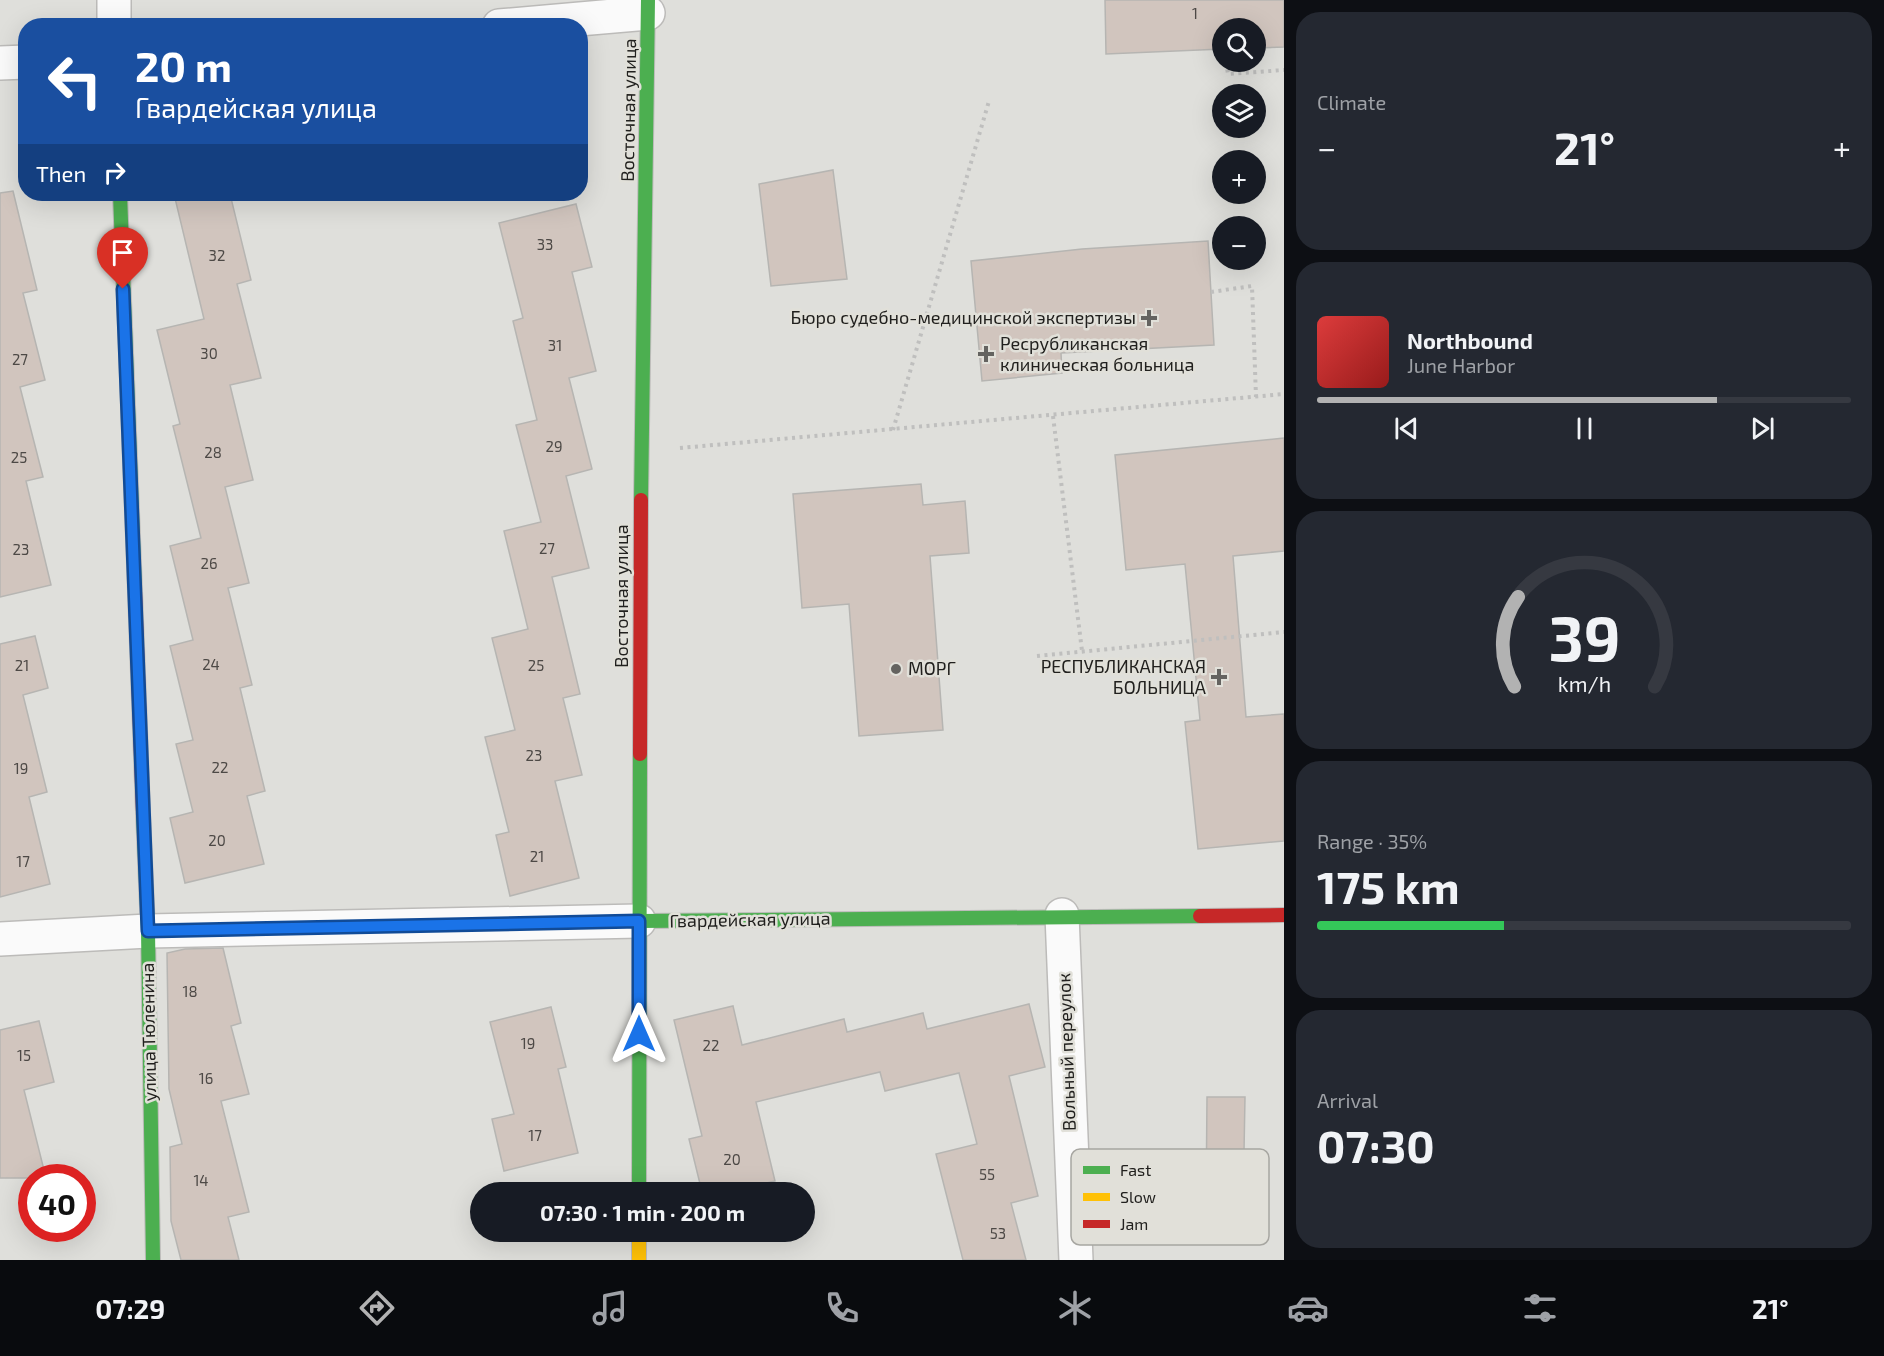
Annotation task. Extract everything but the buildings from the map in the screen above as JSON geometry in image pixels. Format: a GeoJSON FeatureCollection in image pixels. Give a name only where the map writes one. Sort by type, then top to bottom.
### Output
{"type":"FeatureCollection","features":[{"type":"Feature","properties":{"kind":"street"},"geometry":{"type":"LineString","coordinates":[[114,0],[114,18]]}},
{"type":"Feature","properties":{"kind":"street"},"geometry":{"type":"LineString","coordinates":[[562,18],[648,7]]}},
{"type":"Feature","properties":{"kind":"street","name":"Восточная улица"},"geometry":{"type":"LineString","coordinates":[[639,1182],[641,448],[648,7]]}},
{"type":"Feature","properties":{"kind":"street"},"geometry":{"type":"LineString","coordinates":[[0,63],[18,62]]}},
{"type":"Feature","properties":{"kind":"street","name":"улица Тюленина"},"geometry":{"type":"LineString","coordinates":[[120,201],[148,931],[153,1260]]}},
{"type":"Feature","properties":{"kind":"street","name":"Гвардейская улица"},"geometry":{"type":"LineString","coordinates":[[0,939],[148,931],[639,921],[1062,915],[1284,915]]}},
{"type":"Feature","properties":{"kind":"street","name":"Вольный переулок"},"geometry":{"type":"LineString","coordinates":[[1062,915],[1071,1149]]}},
{"type":"Feature","properties":{"kind":"street"},"geometry":{"type":"LineString","coordinates":[[639,1242],[639,1260]]}},
{"type":"Feature","properties":{"kind":"street","name":"Вольный переулок"},"geometry":{"type":"LineString","coordinates":[[1075,1245],[1076,1260]]}},
{"type":"Feature","properties":{"kind":"path"},"geometry":{"type":"LineString","coordinates":[[1266,71],[1284,70]]}},
{"type":"Feature","properties":{"kind":"path"},"geometry":{"type":"LineString","coordinates":[[1228,72],[1228,74],[1256,72]]}},
{"type":"Feature","properties":{"kind":"path"},"geometry":{"type":"LineString","coordinates":[[893,430],[989,100]]}},
{"type":"Feature","properties":{"kind":"path"},"geometry":{"type":"LineString","coordinates":[[1211,292],[1252,285],[1256,397]]}},
{"type":"Feature","properties":{"kind":"path"},"geometry":{"type":"LineString","coordinates":[[641,448],[686,449],[1284,394]]}},
{"type":"Feature","properties":{"kind":"path"},"geometry":{"type":"LineString","coordinates":[[1053,416],[1082,651]]}},
{"type":"Feature","properties":{"kind":"path"},"geometry":{"type":"LineString","coordinates":[[1037,656],[1284,632]]}},
{"type":"Feature","properties":{"kind":"traffic: fast"},"geometry":{"type":"LineString","coordinates":[[641,500],[648,0]]}},
{"type":"Feature","properties":{"kind":"traffic: fast"},"geometry":{"type":"LineString","coordinates":[[120,201],[135,591]]}},
{"type":"Feature","properties":{"kind":"traffic: fast"},"geometry":{"type":"LineString","coordinates":[[639,1182],[640,754]]}},
{"type":"Feature","properties":{"kind":"traffic: fast"},"geometry":{"type":"LineString","coordinates":[[143,812],[148,931],[153,1260]]}},
{"type":"Feature","properties":{"kind":"traffic: fast"},"geometry":{"type":"LineString","coordinates":[[639,921],[1200,916]]}},
{"type":"Feature","properties":{"kind":"traffic: slow"},"geometry":{"type":"LineString","coordinates":[[639,1242],[639,1260]]}},
{"type":"Feature","properties":{"kind":"traffic: jam"},"geometry":{"type":"LineString","coordinates":[[640,754],[641,500]]}},
{"type":"Feature","properties":{"kind":"traffic: jam"},"geometry":{"type":"LineString","coordinates":[[135,591],[143,812]]}},
{"type":"Feature","properties":{"kind":"traffic: jam"},"geometry":{"type":"LineString","coordinates":[[1200,916],[1284,915]]}},
{"type":"Feature","properties":{"kind":"place","name":"Бюро судебно-медицинской экспертизы"},"geometry":{"type":"Point","coordinates":[1149,318]}},
{"type":"Feature","properties":{"kind":"place","name":"Ресрубликанская клиническая больница"},"geometry":{"type":"Point","coordinates":[986,354]}},
{"type":"Feature","properties":{"kind":"place","name":"МОРГ"},"geometry":{"type":"Point","coordinates":[896,669]}},
{"type":"Feature","properties":{"kind":"place","name":"РЕСПУБЛИКАНСКАЯ БОЛЬНИЦА"},"geometry":{"type":"Point","coordinates":[1219,677]}},
{"type":"Feature","properties":{"kind":"route"},"geometry":{"type":"LineString","coordinates":[[123,289],[148,931],[639,921],[639,1034]]}}]}
